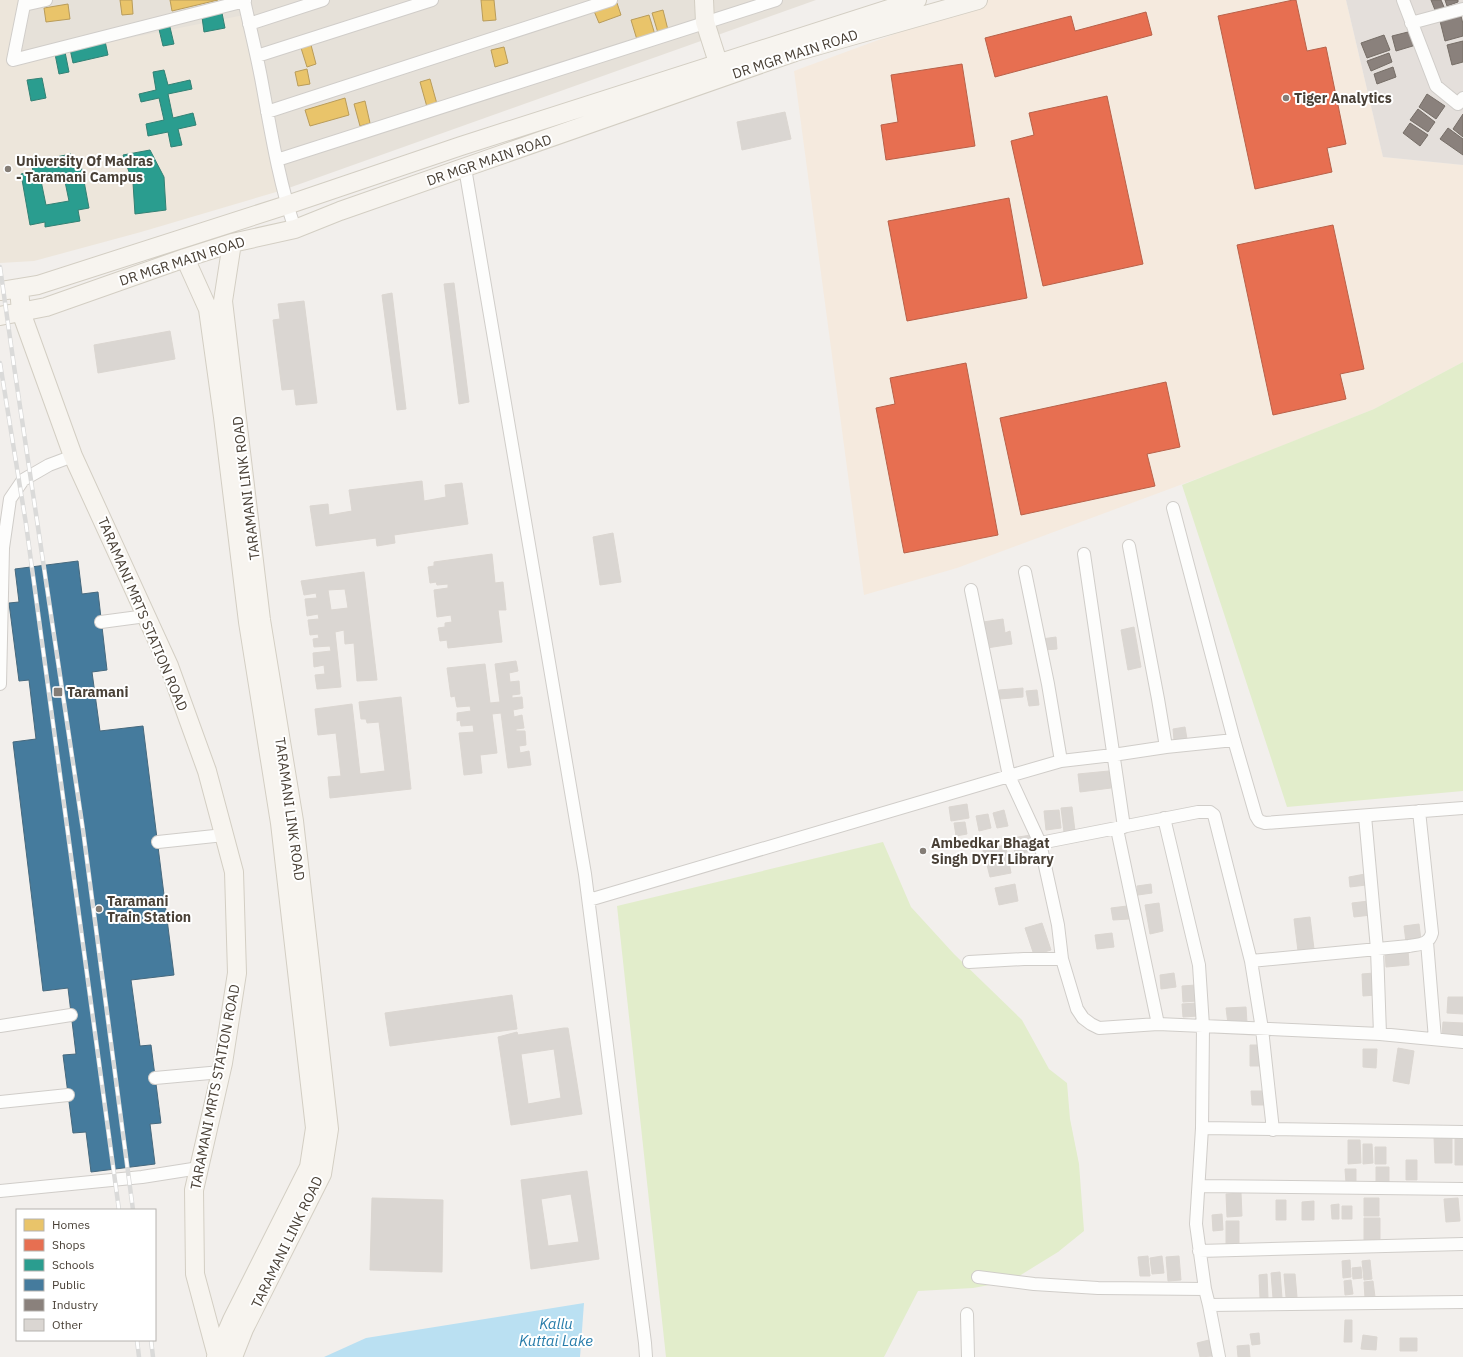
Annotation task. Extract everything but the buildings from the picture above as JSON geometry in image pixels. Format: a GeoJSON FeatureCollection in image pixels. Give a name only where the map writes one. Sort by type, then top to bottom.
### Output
{"type":"FeatureCollection","features":[{"type":"Feature","properties":{"kind":"street"},"geometry":{"type":"LineString","coordinates":[[46,0],[24,2],[13,60],[244,1],[257,56],[287,205],[295,229]]}},
{"type":"Feature","properties":{"kind":"street"},"geometry":{"type":"LineString","coordinates":[[249,24],[323,0]]}},
{"type":"Feature","properties":{"kind":"street"},"geometry":{"type":"LineString","coordinates":[[257,56],[432,0]]}},
{"type":"Feature","properties":{"kind":"street"},"geometry":{"type":"LineString","coordinates":[[268,112],[611,0]]}},
{"type":"Feature","properties":{"kind":"street"},"geometry":{"type":"LineString","coordinates":[[704,0],[705,22],[721,71]]}},
{"type":"Feature","properties":{"kind":"street"},"geometry":{"type":"LineString","coordinates":[[277,160],[776,0]]}},
{"type":"Feature","properties":{"kind":"street","name":"DR MGR MAIN ROAD"},"geometry":{"type":"LineString","coordinates":[[0,316],[46,307],[232,243],[295,229],[465,168],[721,71],[917,0]]}},
{"type":"Feature","properties":{"kind":"street","name":"DR MGR MAIN ROAD"},"geometry":{"type":"LineString","coordinates":[[0,291],[38,285],[287,205],[461,146],[721,71],[795,52],[978,0]]}},
{"type":"Feature","properties":{"kind":"street"},"geometry":{"type":"LineString","coordinates":[[1403,0],[1436,86],[1461,101]]}},
{"type":"Feature","properties":{"kind":"street"},"geometry":{"type":"LineString","coordinates":[[1411,23],[1463,9]]}},
{"type":"Feature","properties":{"kind":"street"},"geometry":{"type":"LineString","coordinates":[[465,168],[589,900],[646,1357]]}},
{"type":"Feature","properties":{"kind":"street","name":"TARAMANI LINK ROAD"},"geometry":{"type":"LineString","coordinates":[[222,1357],[244,1329],[322,1174],[329,1129],[294,821],[261,620],[223,301],[232,243]]}},
{"type":"Feature","properties":{"kind":"street","name":"TARAMANI LINK ROAD"},"geometry":{"type":"LineString","coordinates":[[185,258],[208,309],[248,622],[280,823],[315,1128],[309,1167],[232,1320],[222,1357]]}},
{"type":"Feature","properties":{"kind":"street","name":"TARAMANI MRTS STATION ROAD"},"geometry":{"type":"LineString","coordinates":[[19,288],[21,312],[73,456],[169,666],[207,771],[234,872],[237,973],[221,1072],[194,1190],[195,1274],[222,1357]]}},
{"type":"Feature","properties":{"kind":"street"},"geometry":{"type":"LineString","coordinates":[[0,684],[1,548],[10,499],[23,480],[49,465],[73,456]]}},
{"type":"Feature","properties":{"kind":"street"},"geometry":{"type":"LineString","coordinates":[[1173,508],[1234,740],[1259,822],[1265,823],[1463,808]]}},
{"type":"Feature","properties":{"kind":"street"},"geometry":{"type":"LineString","coordinates":[[1129,546],[1166,747]]}},
{"type":"Feature","properties":{"kind":"street"},"geometry":{"type":"LineString","coordinates":[[1084,554],[1113,755],[1121,828],[1158,1024]]}},
{"type":"Feature","properties":{"kind":"street"},"geometry":{"type":"LineString","coordinates":[[1025,572],[1062,761]]}},
{"type":"Feature","properties":{"kind":"street"},"geometry":{"type":"LineString","coordinates":[[971,590],[1009,776],[1040,843],[1058,925],[1062,959],[1077,1009],[1083,1018],[1099,1028],[1158,1024],[1380,1034],[1463,1042]]}},
{"type":"Feature","properties":{"kind":"street"},"geometry":{"type":"LineString","coordinates":[[101,622],[146,616]]}},
{"type":"Feature","properties":{"kind":"street"},"geometry":{"type":"LineString","coordinates":[[589,900],[1062,761],[1166,747],[1234,740]]}},
{"type":"Feature","properties":{"kind":"street"},"geometry":{"type":"LineString","coordinates":[[1419,811],[1432,933],[1428,942],[1435,1039]]}},
{"type":"Feature","properties":{"kind":"street"},"geometry":{"type":"LineString","coordinates":[[1040,843],[1121,828],[1164,818],[1204,812],[1210,812],[1214,815],[1251,961],[1262,1029],[1273,1130]]}},
{"type":"Feature","properties":{"kind":"street"},"geometry":{"type":"LineString","coordinates":[[1365,816],[1377,949],[1380,1034]]}},
{"type":"Feature","properties":{"kind":"street"},"geometry":{"type":"LineString","coordinates":[[1164,818],[1199,965],[1203,1026],[1202,1128],[1196,1224],[1205,1290],[1219,1357]]}},
{"type":"Feature","properties":{"kind":"street"},"geometry":{"type":"LineString","coordinates":[[158,842],[224,835]]}},
{"type":"Feature","properties":{"kind":"street"},"geometry":{"type":"LineString","coordinates":[[1251,961],[1377,949],[1428,942]]}},
{"type":"Feature","properties":{"kind":"street"},"geometry":{"type":"LineString","coordinates":[[970,962],[1024,959],[1062,959]]}},
{"type":"Feature","properties":{"kind":"street"},"geometry":{"type":"LineString","coordinates":[[0,1026],[71,1014]]}},
{"type":"Feature","properties":{"kind":"street"},"geometry":{"type":"LineString","coordinates":[[156,1078],[221,1072]]}},
{"type":"Feature","properties":{"kind":"street"},"geometry":{"type":"LineString","coordinates":[[0,1102],[68,1095]]}},
{"type":"Feature","properties":{"kind":"street"},"geometry":{"type":"LineString","coordinates":[[1202,1128],[1463,1132]]}},
{"type":"Feature","properties":{"kind":"street"},"geometry":{"type":"LineString","coordinates":[[0,1190],[142,1177],[199,1168]]}},
{"type":"Feature","properties":{"kind":"street"},"geometry":{"type":"LineString","coordinates":[[1199,1186],[1463,1189]]}},
{"type":"Feature","properties":{"kind":"street"},"geometry":{"type":"LineString","coordinates":[[1199,1251],[1463,1244]]}},
{"type":"Feature","properties":{"kind":"street"},"geometry":{"type":"LineString","coordinates":[[978,1277],[1034,1284],[1098,1288],[1205,1290]]}},
{"type":"Feature","properties":{"kind":"street"},"geometry":{"type":"LineString","coordinates":[[1209,1305],[1463,1302]]}},
{"type":"Feature","properties":{"kind":"street"},"geometry":{"type":"LineString","coordinates":[[967,1314],[968,1357]]}},
{"type":"Feature","properties":{"kind":"shaded area"},"geometry":{"type":"Polygon","coordinates":[[[0,0],[31,0],[19,60],[249,14],[283,190],[141,232],[34,261],[0,263],[0,0]]]}},
{"type":"Feature","properties":{"kind":"shaded area"},"geometry":{"type":"Polygon","coordinates":[[[31,0],[816,0],[283,190],[19,60],[31,0]]]}},
{"type":"Feature","properties":{"kind":"shaded area"},"geometry":{"type":"Polygon","coordinates":[[[987,0],[1346,0],[1383,157],[1463,165],[1463,362],[1374,409],[1242,462],[957,568],[864,595],[794,71],[987,0]]]}},
{"type":"Feature","properties":{"kind":"shaded area"},"geometry":{"type":"Polygon","coordinates":[[[1346,0],[1463,0],[1463,165],[1383,157],[1346,0]]]}},
{"type":"Feature","properties":{"kind":"green space"},"geometry":{"type":"Polygon","coordinates":[[[1463,362],[1463,791],[1287,807],[1182,485],[1374,409],[1463,362]]]}},
{"type":"Feature","properties":{"kind":"green space"},"geometry":{"type":"Polygon","coordinates":[[[883,842],[911,907],[954,954],[1022,1020],[1049,1069],[1067,1083],[1070,1119],[1079,1164],[1084,1231],[1058,1252],[1011,1281],[973,1288],[918,1291],[884,1357],[666,1357],[617,906],[883,842]]]}},
{"type":"Feature","properties":{"kind":"water","name":"Kallu Kuttai Lake"},"geometry":{"type":"Polygon","coordinates":[[[584,1303],[580,1357],[324,1357],[366,1338],[584,1303]]]}},
{"type":"Feature","properties":{"kind":"railway"},"geometry":{"type":"LineString","coordinates":[[0,267],[83,830],[133,1209]]}},
{"type":"Feature","properties":{"kind":"railway"},"geometry":{"type":"LineString","coordinates":[[0,363],[26,524],[119,1209]]}},
{"type":"Feature","properties":{"kind":"railway"},"geometry":{"type":"LineString","coordinates":[[137,1341],[139,1357]]}},
{"type":"Feature","properties":{"kind":"railway"},"geometry":{"type":"LineString","coordinates":[[151,1341],[153,1357]]}},
{"type":"Feature","properties":{"kind":"place","name":"Tiger Analytics"},"geometry":{"type":"Point","coordinates":[1286,98]}},
{"type":"Feature","properties":{"kind":"place","name":"University Of Madras - Taramani Campus"},"geometry":{"type":"Point","coordinates":[8,169]}},
{"type":"Feature","properties":{"kind":"place","name":"Taramani"},"geometry":{"type":"Point","coordinates":[58,692]}},
{"type":"Feature","properties":{"kind":"place","name":"Ambedkar Bhagat Singh DYFI Library"},"geometry":{"type":"Point","coordinates":[923,851]}},
{"type":"Feature","properties":{"kind":"place","name":"Taramani Train Station"},"geometry":{"type":"Point","coordinates":[99,909]}}]}
